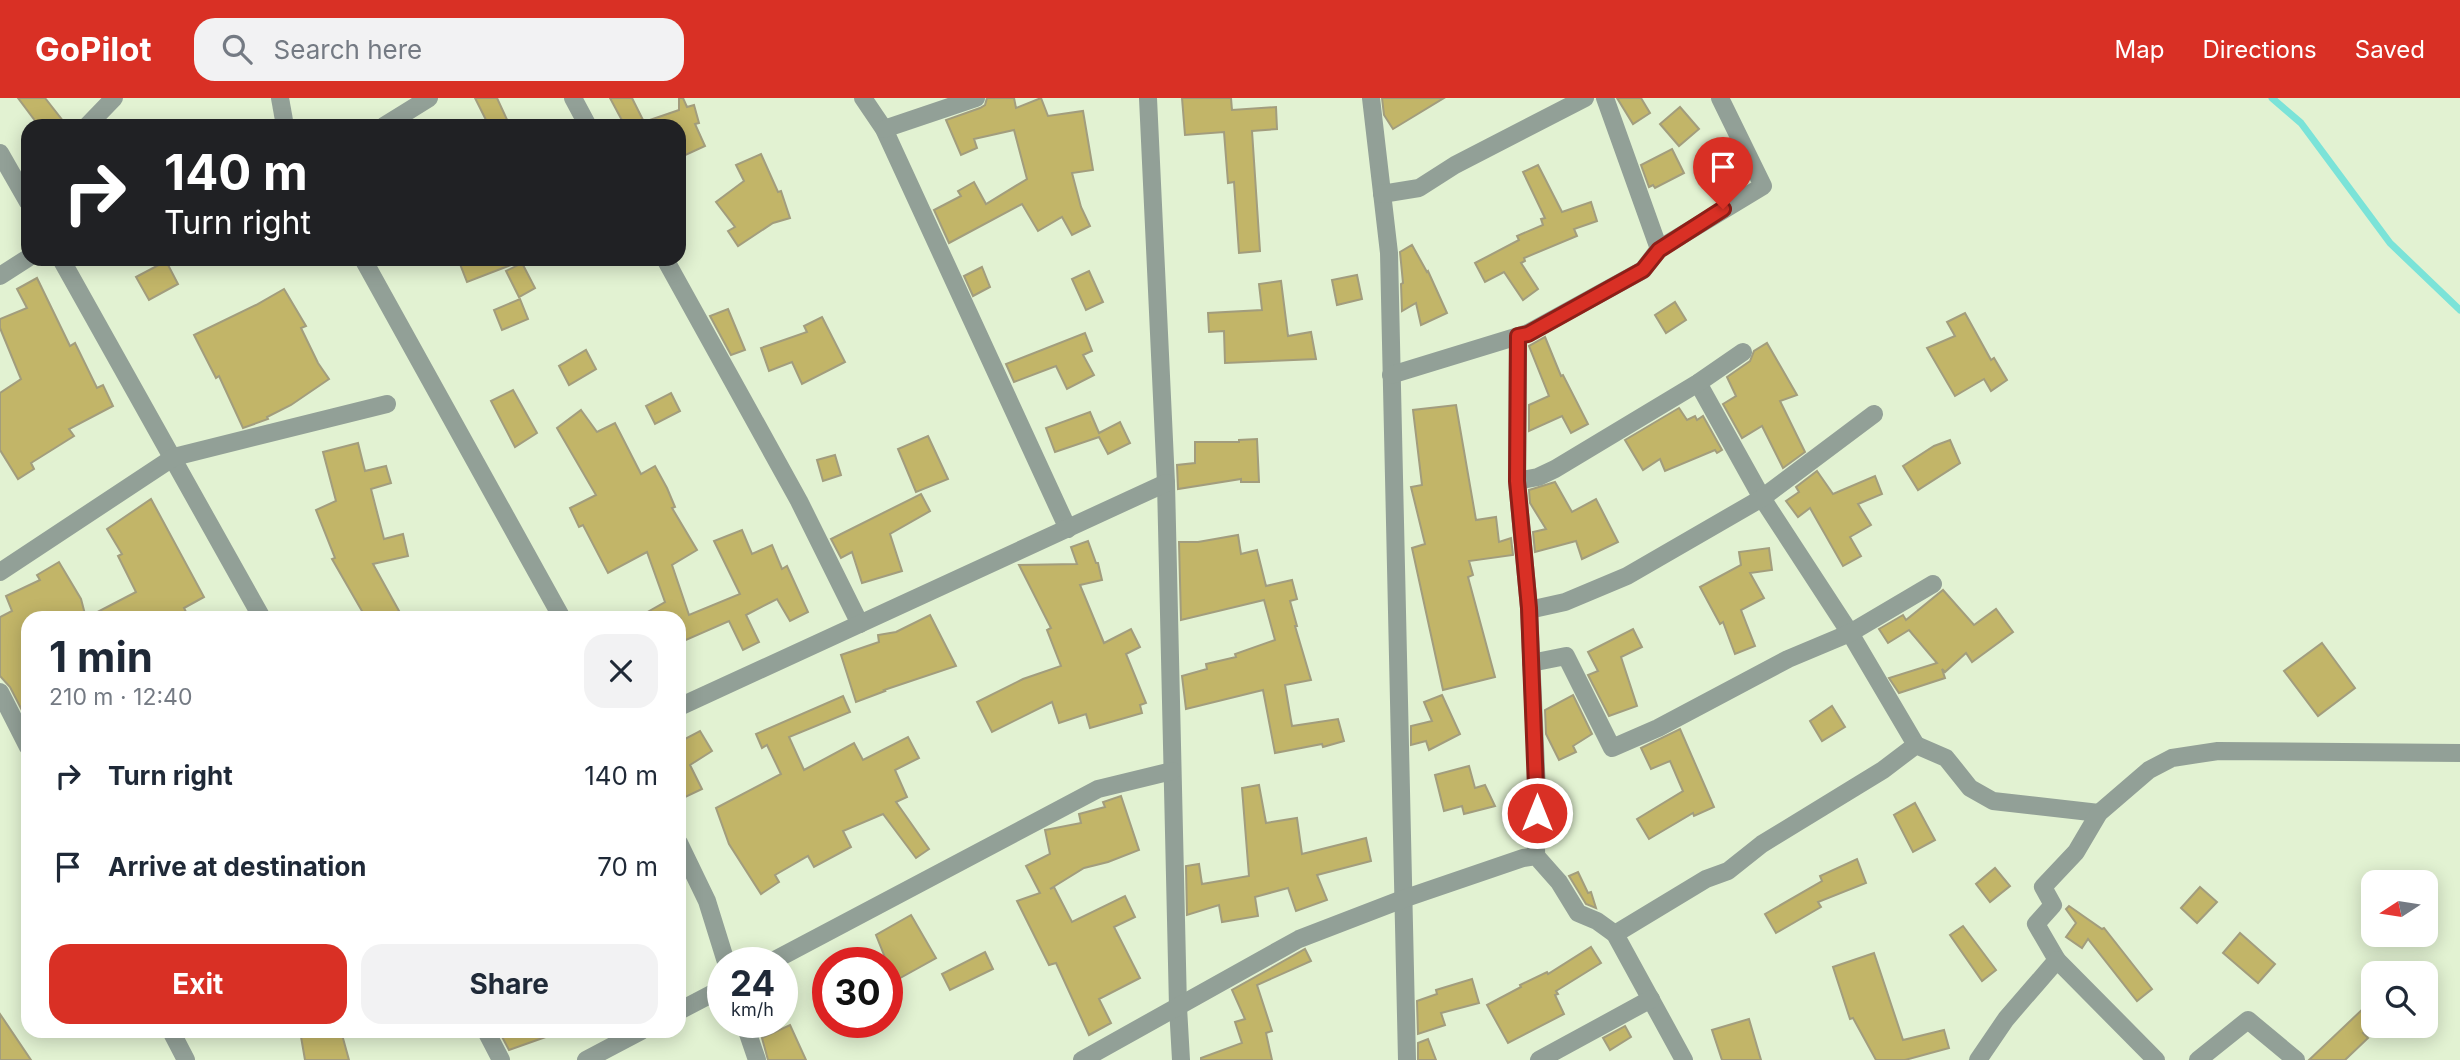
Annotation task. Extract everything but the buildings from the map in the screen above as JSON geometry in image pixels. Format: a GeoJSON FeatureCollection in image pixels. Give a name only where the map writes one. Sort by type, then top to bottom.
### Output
{"type":"FeatureCollection","features":[{"type":"Feature","properties":{"kind":"street"},"geometry":{"type":"LineString","coordinates":[[94,119],[114,98]]}},
{"type":"Feature","properties":{"kind":"street"},"geometry":{"type":"LineString","coordinates":[[280,98],[284,119]]}},
{"type":"Feature","properties":{"kind":"street"},"geometry":{"type":"LineString","coordinates":[[395,119],[429,98]]}},
{"type":"Feature","properties":{"kind":"street"},"geometry":{"type":"LineString","coordinates":[[573,98],[584,119]]}},
{"type":"Feature","properties":{"kind":"street"},"geometry":{"type":"LineString","coordinates":[[863,98],[884,130],[1068,529]]}},
{"type":"Feature","properties":{"kind":"street"},"geometry":{"type":"LineString","coordinates":[[884,130],[976,98]]}},
{"type":"Feature","properties":{"kind":"street"},"geometry":{"type":"LineString","coordinates":[[1148,98],[1166,483],[1181,1060]]}},
{"type":"Feature","properties":{"kind":"street"},"geometry":{"type":"LineString","coordinates":[[1371,98],[1389,253],[1407,1060]]}},
{"type":"Feature","properties":{"kind":"street"},"geometry":{"type":"LineString","coordinates":[[1382,194],[1419,188],[1455,164],[1586,98]]}},
{"type":"Feature","properties":{"kind":"street"},"geometry":{"type":"LineString","coordinates":[[1605,98],[1659,250]]}},
{"type":"Feature","properties":{"kind":"street"},"geometry":{"type":"LineString","coordinates":[[1391,375],[1528,334],[1643,270],[1659,250],[1763,186],[1720,98]]}},
{"type":"Feature","properties":{"kind":"street"},"geometry":{"type":"LineString","coordinates":[[0,153],[21,184]]}},
{"type":"Feature","properties":{"kind":"street"},"geometry":{"type":"LineString","coordinates":[[0,276],[21,262]]}},
{"type":"Feature","properties":{"kind":"street"},"geometry":{"type":"LineString","coordinates":[[65,266],[258,611]]}},
{"type":"Feature","properties":{"kind":"street"},"geometry":{"type":"LineString","coordinates":[[367,266],[558,611]]}},
{"type":"Feature","properties":{"kind":"street"},"geometry":{"type":"LineString","coordinates":[[669,266],[799,501],[860,624]]}},
{"type":"Feature","properties":{"kind":"street"},"geometry":{"type":"LineString","coordinates":[[1518,336],[1517,481],[1529,610],[1537,792],[1536,856],[1559,882],[1578,913],[1597,921],[1615,934],[1684,1060]]}},
{"type":"Feature","properties":{"kind":"street"},"geometry":{"type":"LineString","coordinates":[[1517,481],[1538,477],[1555,469],[1698,383],[1743,352]]}},
{"type":"Feature","properties":{"kind":"street"},"geometry":{"type":"LineString","coordinates":[[1698,383],[1762,498],[1850,633],[1916,745],[1946,758],[1970,788],[1993,801],[2099,813]]}},
{"type":"Feature","properties":{"kind":"street"},"geometry":{"type":"LineString","coordinates":[[0,572],[174,457],[387,404]]}},
{"type":"Feature","properties":{"kind":"street"},"geometry":{"type":"LineString","coordinates":[[1529,610],[1565,602],[1627,576],[1762,498],[1874,414]]}},
{"type":"Feature","properties":{"kind":"street"},"geometry":{"type":"LineString","coordinates":[[686,704],[1166,483]]}},
{"type":"Feature","properties":{"kind":"street"},"geometry":{"type":"LineString","coordinates":[[1531,663],[1566,656],[1612,748],[1658,728],[1788,659],[1850,633],[1933,584]]}},
{"type":"Feature","properties":{"kind":"street"},"geometry":{"type":"LineString","coordinates":[[0,692],[21,733]]}},
{"type":"Feature","properties":{"kind":"street"},"geometry":{"type":"LineString","coordinates":[[1615,934],[1706,879],[1728,871],[1762,844],[1882,771],[1916,745]]}},
{"type":"Feature","properties":{"kind":"street"},"geometry":{"type":"LineString","coordinates":[[2156,1060],[2057,960],[2036,924],[2053,905],[2043,887],[2076,852],[2099,813],[2149,770],[2172,758],[2218,751],[2460,753]]}},
{"type":"Feature","properties":{"kind":"street"},"geometry":{"type":"LineString","coordinates":[[798,948],[1098,789],[1172,771]]}},
{"type":"Feature","properties":{"kind":"street"},"geometry":{"type":"LineString","coordinates":[[1082,1060],[1299,939],[1403,899],[1536,856]]}},
{"type":"Feature","properties":{"kind":"street"},"geometry":{"type":"LineString","coordinates":[[686,858],[707,901],[721,947]]}},
{"type":"Feature","properties":{"kind":"street"},"geometry":{"type":"LineString","coordinates":[[1978,1060],[2006,1019],[2057,960]]}},
{"type":"Feature","properties":{"kind":"street"},"geometry":{"type":"LineString","coordinates":[[686,1007],[707,996]]}},
{"type":"Feature","properties":{"kind":"street"},"geometry":{"type":"LineString","coordinates":[[1539,1060],[1651,999]]}},
{"type":"Feature","properties":{"kind":"street"},"geometry":{"type":"LineString","coordinates":[[2198,1060],[2248,1020],[2295,1060]]}},
{"type":"Feature","properties":{"kind":"street"},"geometry":{"type":"LineString","coordinates":[[175,1038],[186,1060]]}},
{"type":"Feature","properties":{"kind":"street"},"geometry":{"type":"LineString","coordinates":[[490,1038],[501,1060]]}},
{"type":"Feature","properties":{"kind":"street"},"geometry":{"type":"LineString","coordinates":[[586,1060],[628,1038]]}},
{"type":"Feature","properties":{"kind":"street"},"geometry":{"type":"LineString","coordinates":[[750,1038],[758,1060]]}},
{"type":"Feature","properties":{"kind":"waterway"},"geometry":{"type":"LineString","coordinates":[[2272,98],[2301,123],[2390,243],[2460,310]]}},
{"type":"Feature","properties":{"kind":"route"},"geometry":{"type":"LineString","coordinates":[[1537,813],[1529,608],[1517,481],[1518,336],[1528,334],[1643,270],[1659,250],[1723,209]]}}]}
